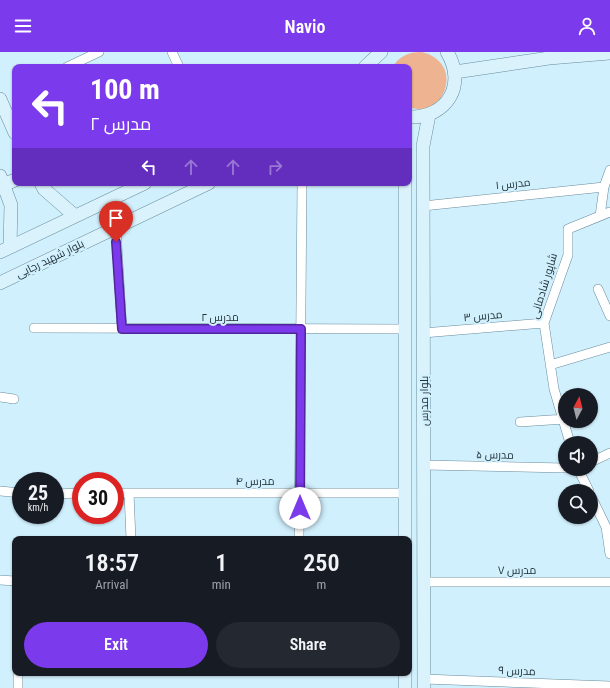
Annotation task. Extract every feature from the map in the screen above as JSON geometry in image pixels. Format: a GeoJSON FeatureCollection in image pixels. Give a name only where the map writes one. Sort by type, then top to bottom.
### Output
{"type":"FeatureCollection","features":[{"type":"Feature","properties":{"kind":"street"},"geometry":{"type":"LineString","coordinates":[[73,64],[99,52]]}},
{"type":"Feature","properties":{"kind":"street"},"geometry":{"type":"LineString","coordinates":[[172,52],[178,64]]}},
{"type":"Feature","properties":{"kind":"street"},"geometry":{"type":"LineString","coordinates":[[368,64],[381,52]]}},
{"type":"Feature","properties":{"kind":"street"},"geometry":{"type":"LineString","coordinates":[[375,64],[381,52]]}},
{"type":"Feature","properties":{"kind":"street"},"geometry":{"type":"LineString","coordinates":[[412,117],[418,118],[429,115],[438,110],[452,93],[455,83],[455,72],[447,52]]}},
{"type":"Feature","properties":{"kind":"street"},"geometry":{"type":"LineString","coordinates":[[455,72],[549,55],[610,53]]}},
{"type":"Feature","properties":{"kind":"street"},"geometry":{"type":"LineString","coordinates":[[0,99],[12,127]]}},
{"type":"Feature","properties":{"kind":"street","name":"بلوار مدرس"},"geometry":{"type":"LineString","coordinates":[[424,684],[423,146],[429,115]]}},
{"type":"Feature","properties":{"kind":"street"},"geometry":{"type":"LineString","coordinates":[[610,170],[604,187],[600,216],[610,212]]}},
{"type":"Feature","properties":{"kind":"street"},"geometry":{"type":"LineString","coordinates":[[5,250],[11,205],[6,180]]}},
{"type":"Feature","properties":{"kind":"street"},"geometry":{"type":"LineString","coordinates":[[42,186],[75,216]]}},
{"type":"Feature","properties":{"kind":"street"},"geometry":{"type":"LineString","coordinates":[[5,250],[139,186]]}},
{"type":"Feature","properties":{"kind":"street","name":"بلوار شهید رجایی"},"geometry":{"type":"LineString","coordinates":[[0,283],[203,186]]}},
{"type":"Feature","properties":{"kind":"street"},"geometry":{"type":"LineString","coordinates":[[299,536],[302,186]]}},
{"type":"Feature","properties":{"kind":"street","name":"بلوار مدرس"},"geometry":{"type":"LineString","coordinates":[[405,186],[405,536]]}},
{"type":"Feature","properties":{"kind":"street","name":"مدرس ۱"},"geometry":{"type":"LineString","coordinates":[[423,206],[604,187]]}},
{"type":"Feature","properties":{"kind":"street","name":"شاپور شادمانی"},"geometry":{"type":"LineString","coordinates":[[558,402],[554,390],[544,324],[568,255],[568,229],[600,216]]}},
{"type":"Feature","properties":{"kind":"street"},"geometry":{"type":"LineString","coordinates":[[116,228],[122,329]]}},
{"type":"Feature","properties":{"kind":"street"},"geometry":{"type":"LineString","coordinates":[[598,289],[610,316]]}},
{"type":"Feature","properties":{"kind":"street","name":"مدرس ۳"},"geometry":{"type":"LineString","coordinates":[[423,333],[544,324]]}},
{"type":"Feature","properties":{"kind":"street","name":"مدرس ۲"},"geometry":{"type":"LineString","coordinates":[[34,328],[405,329]]}},
{"type":"Feature","properties":{"kind":"street"},"geometry":{"type":"LineString","coordinates":[[550,365],[610,347]]}},
{"type":"Feature","properties":{"kind":"street"},"geometry":{"type":"LineString","coordinates":[[0,397],[14,399]]}},
{"type":"Feature","properties":{"kind":"street"},"geometry":{"type":"LineString","coordinates":[[520,422],[558,419]]}},
{"type":"Feature","properties":{"kind":"street"},"geometry":{"type":"LineString","coordinates":[[598,459],[610,453]]}},
{"type":"Feature","properties":{"kind":"street","name":"مدرس ۵"},"geometry":{"type":"LineString","coordinates":[[424,465],[558,468]]}},
{"type":"Feature","properties":{"kind":"street"},"geometry":{"type":"LineString","coordinates":[[0,491],[12,492]]}},
{"type":"Feature","properties":{"kind":"street","name":"مدرس ۴"},"geometry":{"type":"LineString","coordinates":[[124,493],[405,493]]}},
{"type":"Feature","properties":{"kind":"street"},"geometry":{"type":"LineString","coordinates":[[128,493],[131,536]]}},
{"type":"Feature","properties":{"kind":"street"},"geometry":{"type":"LineString","coordinates":[[598,509],[608,527],[610,554]]}},
{"type":"Feature","properties":{"kind":"street"},"geometry":{"type":"LineString","coordinates":[[0,580],[12,581]]}},
{"type":"Feature","properties":{"kind":"street","name":"مدرس ۷"},"geometry":{"type":"LineString","coordinates":[[424,582],[610,582]]}},
{"type":"Feature","properties":{"kind":"street"},"geometry":{"type":"LineString","coordinates":[[18,676],[18,688]]}},
{"type":"Feature","properties":{"kind":"street"},"geometry":{"type":"LineString","coordinates":[[405,676],[405,688]]}},
{"type":"Feature","properties":{"kind":"street","name":"مدرس ۹"},"geometry":{"type":"LineString","coordinates":[[424,684],[610,686]]}},
{"type":"Feature","properties":{"kind":"shaded area"},"geometry":{"type":"Polygon","coordinates":[[[421,52],[429,54],[440,62],[445,71],[447,81],[444,92],[439,100],[431,106],[421,109],[412,108],[412,64],[394,64],[401,57],[421,52]]]}},
{"type":"Feature","properties":{"kind":"route"},"geometry":{"type":"LineString","coordinates":[[116,242],[122,329],[301,329],[300,508]]}}]}
